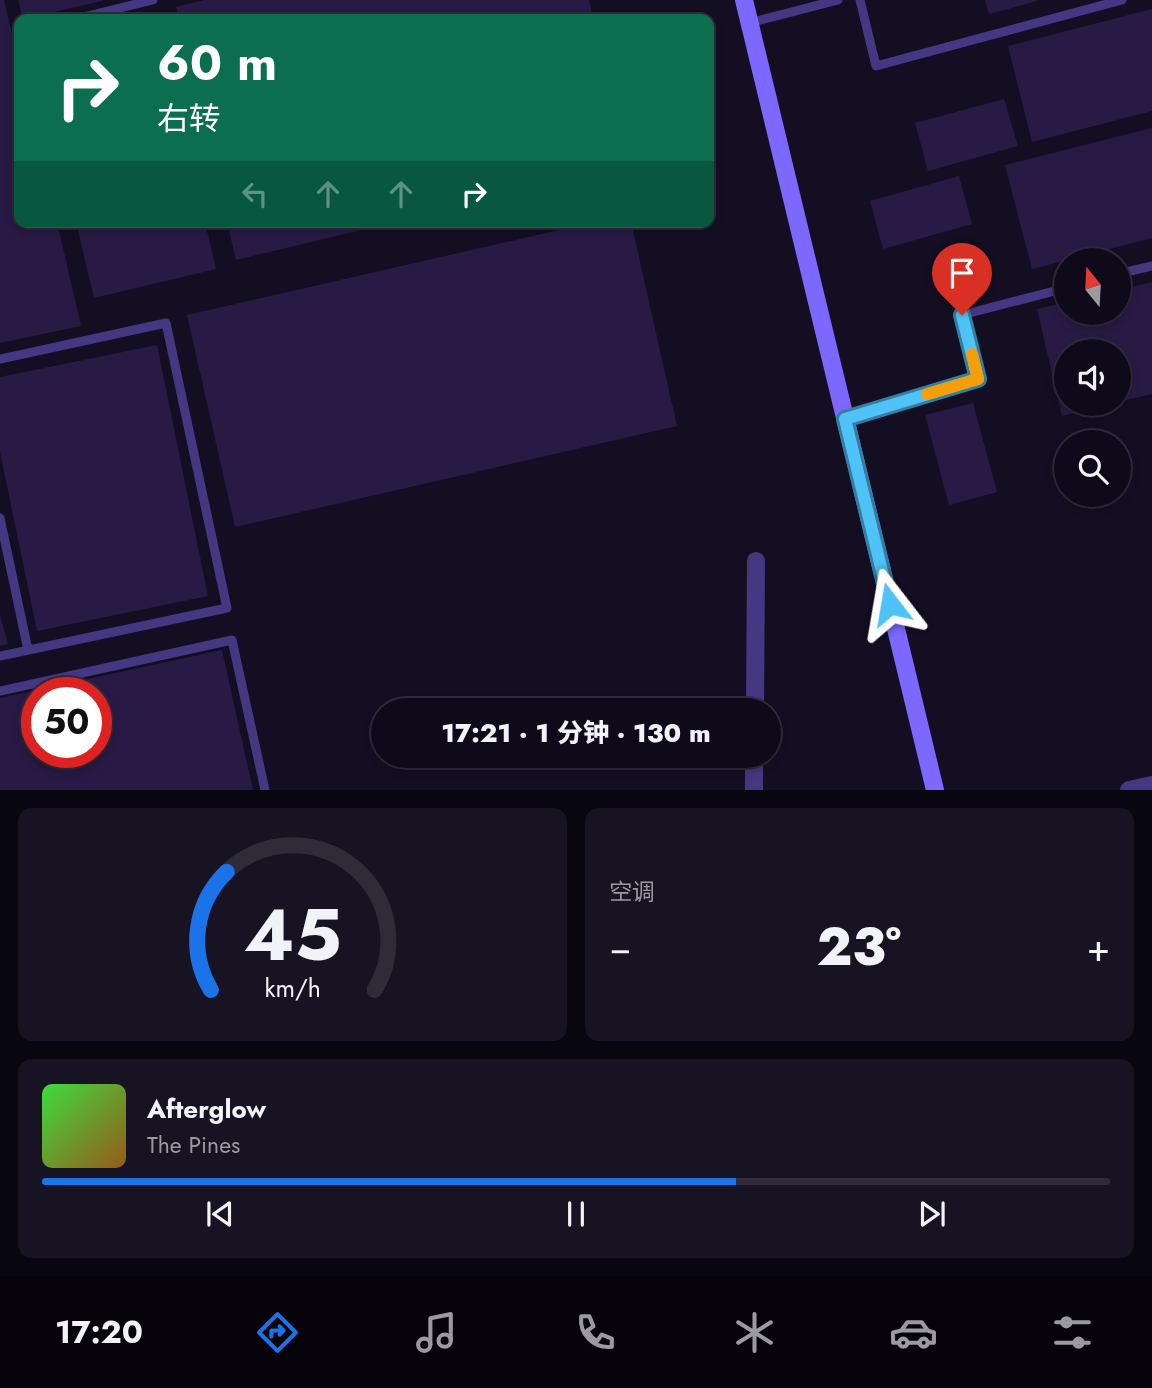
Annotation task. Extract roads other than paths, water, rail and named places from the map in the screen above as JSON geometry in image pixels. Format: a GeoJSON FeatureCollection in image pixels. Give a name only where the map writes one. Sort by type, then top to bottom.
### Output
{"type":"FeatureCollection","features":[{"type":"Feature","properties":{"kind":"main road"},"geometry":{"type":"LineString","coordinates":[[744,0],[934,789]]}},
{"type":"Feature","properties":{"kind":"street"},"geometry":{"type":"LineString","coordinates":[[755,698],[756,561]]}},
{"type":"Feature","properties":{"kind":"street"},"geometry":{"type":"LineString","coordinates":[[754,768],[754,789]]}},
{"type":"Feature","properties":{"kind":"street"},"geometry":{"type":"LineString","coordinates":[[1129,789],[1152,785]]}},
{"type":"Feature","properties":{"kind":"lane"},"geometry":{"type":"LineString","coordinates":[[96,14],[153,0]]}},
{"type":"Feature","properties":{"kind":"lane"},"geometry":{"type":"LineString","coordinates":[[749,23],[838,0]]}},
{"type":"Feature","properties":{"kind":"lane"},"geometry":{"type":"LineString","coordinates":[[860,0],[876,66],[1122,0]]}},
{"type":"Feature","properties":{"kind":"lane"},"geometry":{"type":"LineString","coordinates":[[1131,272],[1152,266]]}},
{"type":"Feature","properties":{"kind":"lane"},"geometry":{"type":"LineString","coordinates":[[845,419],[978,379],[962,315],[1054,291]]}},
{"type":"Feature","properties":{"kind":"lane"},"geometry":{"type":"LineString","coordinates":[[0,359],[166,323],[226,608],[0,656]]}},
{"type":"Feature","properties":{"kind":"lane"},"geometry":{"type":"LineString","coordinates":[[0,518],[28,650]]}},
{"type":"Feature","properties":{"kind":"lane"},"geometry":{"type":"LineString","coordinates":[[0,691],[232,640],[265,789]]}}]}
